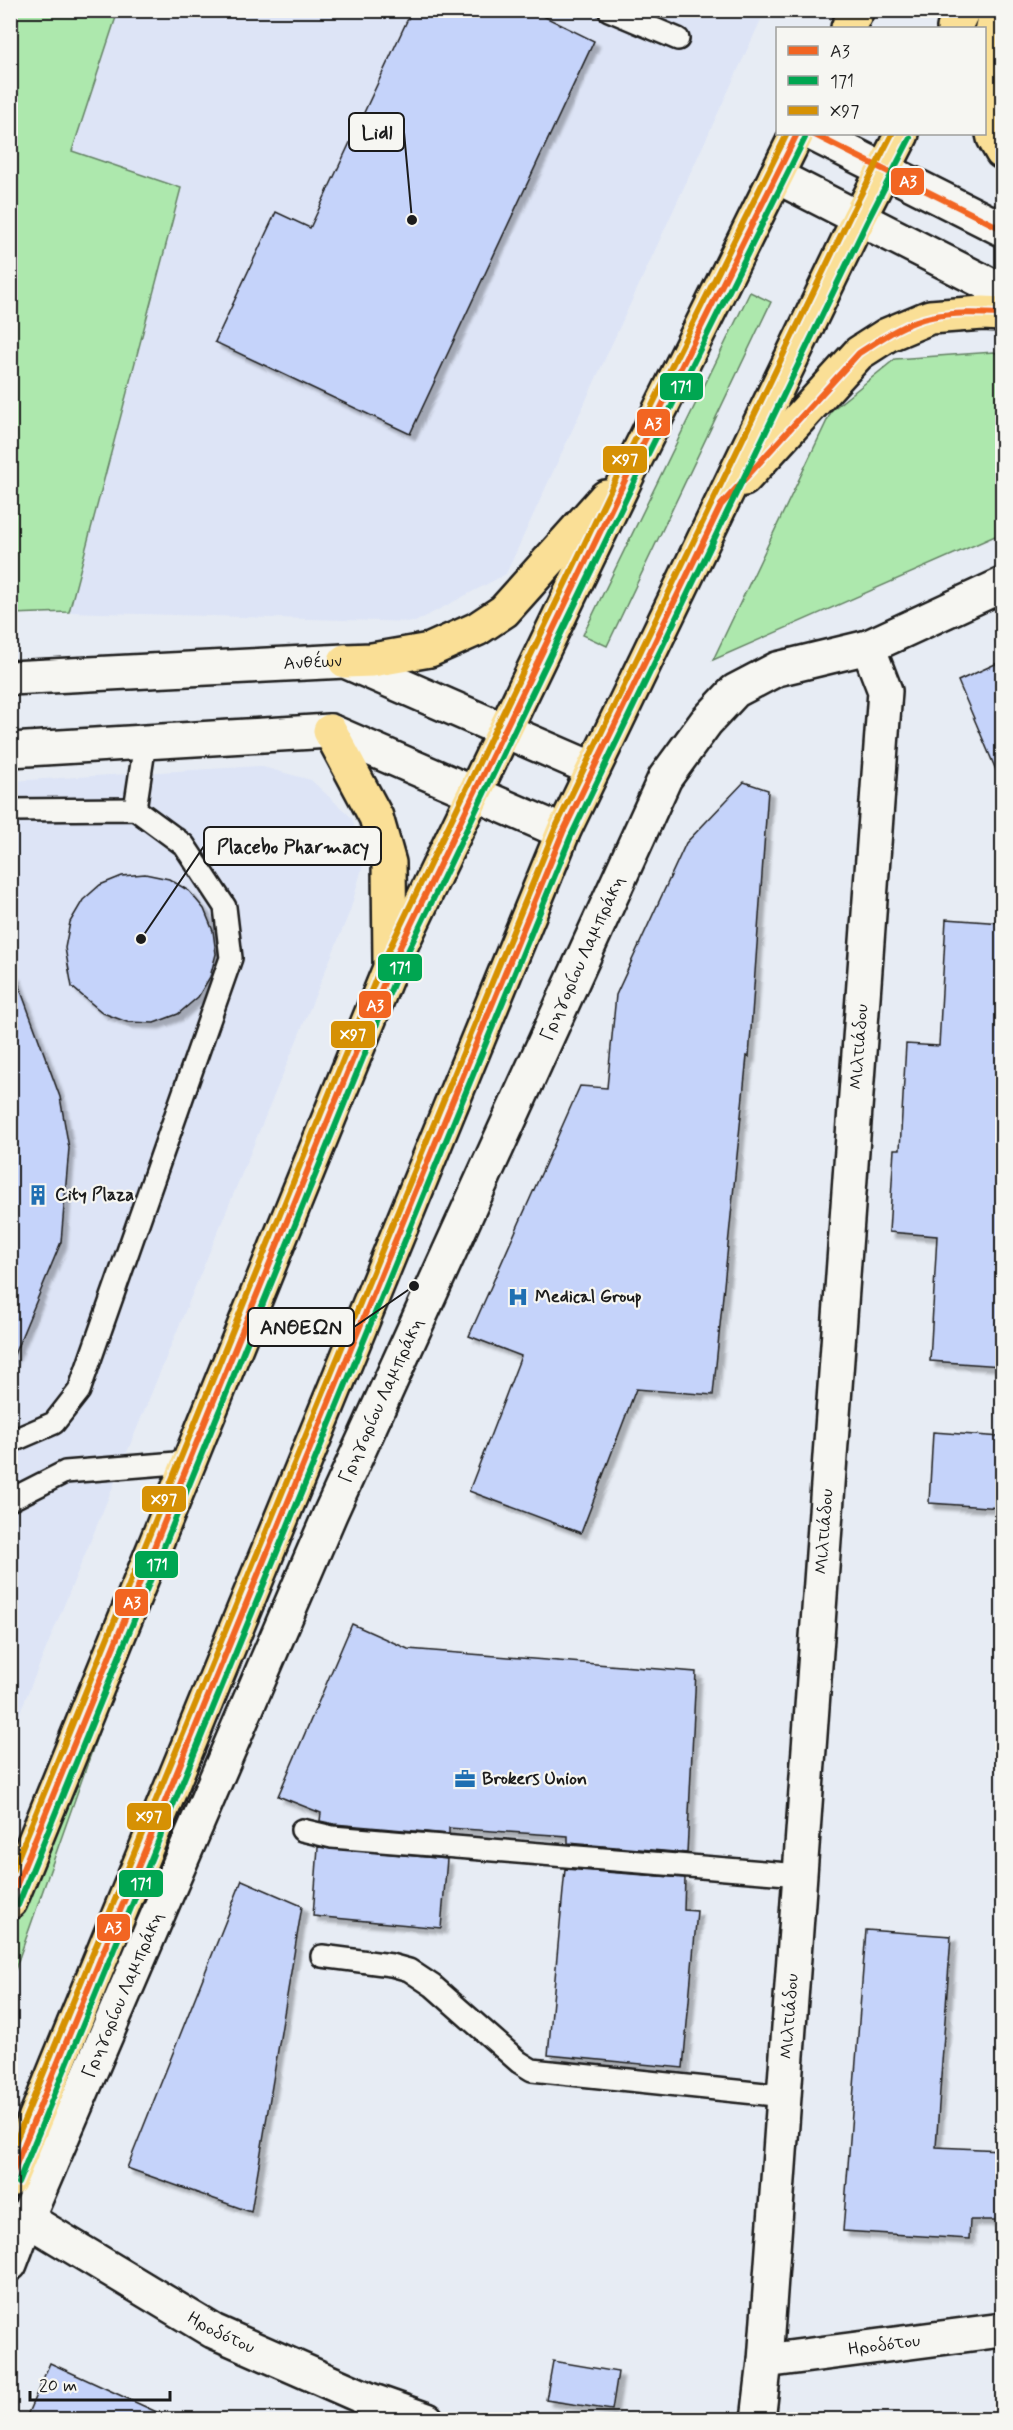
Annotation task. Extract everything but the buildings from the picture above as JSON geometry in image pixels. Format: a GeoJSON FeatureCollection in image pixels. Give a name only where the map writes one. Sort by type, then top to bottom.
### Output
{"type":"FeatureCollection","features":[{"type":"Feature","properties":{"kind":"main road"},"geometry":{"type":"LineString","coordinates":[[848,27],[857,10]]}},
{"type":"Feature","properties":{"kind":"main road"},"geometry":{"type":"LineString","coordinates":[[954,27],[963,10]]}},
{"type":"Feature","properties":{"kind":"main road"},"geometry":{"type":"LineString","coordinates":[[986,70],[988,45],[996,10]]}},
{"type":"Feature","properties":{"kind":"main road"},"geometry":{"type":"LineString","coordinates":[[986,103],[994,138],[1002,152]]}},
{"type":"Feature","properties":{"kind":"main road"},"geometry":{"type":"LineString","coordinates":[[10,1902],[390,968],[628,474],[796,135]]}},
{"type":"Feature","properties":{"kind":"main road"},"geometry":{"type":"LineString","coordinates":[[10,2180],[562,832],[858,218],[901,135]]}},
{"type":"Feature","properties":{"kind":"main road"},"geometry":{"type":"LineString","coordinates":[[721,505],[859,353],[887,335],[930,317],[1002,314]]}},
{"type":"Feature","properties":{"kind":"main road"},"geometry":{"type":"LineString","coordinates":[[345,661],[372,660],[430,650],[477,629],[504,611],[628,474]]}},
{"type":"Feature","properties":{"kind":"main road"},"geometry":{"type":"LineString","coordinates":[[330,731],[376,817],[388,864],[390,968]]}},
{"type":"Feature","properties":{"kind":"street"},"geometry":{"type":"LineString","coordinates":[[815,135],[1002,229]]}},
{"type":"Feature","properties":{"kind":"street"},"geometry":{"type":"LineString","coordinates":[[776,176],[1002,291]]}},
{"type":"Feature","properties":{"kind":"street","name":"Γρηγορίου Λαμπράκη"},"geometry":{"type":"LineString","coordinates":[[10,2264],[27,2219],[330,1514],[665,778],[706,722],[735,691],[777,669],[868,647],[1002,585]]}},
{"type":"Feature","properties":{"kind":"street","name":"Μιλτιάδου"},"geometry":{"type":"LineString","coordinates":[[758,2420],[765,2361],[885,691],[868,647]]}},
{"type":"Feature","properties":{"kind":"street","name":"Ανθέων"},"geometry":{"type":"LineString","coordinates":[[10,678],[345,661],[593,769]]}},
{"type":"Feature","properties":{"kind":"street"},"geometry":{"type":"LineString","coordinates":[[10,750],[330,731],[562,832]]}},
{"type":"Feature","properties":{"kind":"street","name":"Ηροδότου"},"geometry":{"type":"LineString","coordinates":[[27,2219],[213,2331],[370,2400],[427,2420]]}},
{"type":"Feature","properties":{"kind":"street","name":"Ηροδότου"},"geometry":{"type":"LineString","coordinates":[[765,2361],[1002,2330]]}},
{"type":"Feature","properties":{"kind":"lane"},"geometry":{"type":"LineString","coordinates":[[609,10],[678,39]]}},
{"type":"Feature","properties":{"kind":"lane"},"geometry":{"type":"LineString","coordinates":[[135,809],[145,743]]}},
{"type":"Feature","properties":{"kind":"lane"},"geometry":{"type":"LineString","coordinates":[[10,810],[135,809],[184,845],[225,907],[231,958],[79,1392],[54,1422],[10,1442]]}},
{"type":"Feature","properties":{"kind":"lane"},"geometry":{"type":"LineString","coordinates":[[10,1500],[65,1472],[189,1462]]}},
{"type":"Feature","properties":{"kind":"lane"},"geometry":{"type":"LineString","coordinates":[[302,1830],[332,1837],[800,1875]]}},
{"type":"Feature","properties":{"kind":"lane"},"geometry":{"type":"LineString","coordinates":[[322,1956],[391,1965],[410,1970],[433,1986],[519,2062],[532,2070],[784,2096]]}},
{"type":"Feature","properties":{"kind":"shaded area"},"geometry":{"type":"Polygon","coordinates":[[[118,11],[765,11],[506,574],[415,622],[69,612],[181,188],[71,151],[118,11]]]}},
{"type":"Feature","properties":{"kind":"shaded area"},"geometry":{"type":"Polygon","coordinates":[[[259,766],[311,780],[352,818],[364,861],[350,911],[11,1734],[11,781],[259,766]]]}},
{"type":"Feature","properties":{"kind":"green space"},"geometry":{"type":"Polygon","coordinates":[[[10,11],[118,11],[72,151],[181,188],[69,612],[11,614],[10,11]]]}},
{"type":"Feature","properties":{"kind":"green space"},"geometry":{"type":"Polygon","coordinates":[[[750,292],[771,302],[607,646],[583,635],[750,292]]]}},
{"type":"Feature","properties":{"kind":"green space"},"geometry":{"type":"Polygon","coordinates":[[[994,352],[1002,356],[1002,533],[713,660],[832,410],[895,359],[994,352]]]}},
{"type":"Feature","properties":{"kind":"green space"},"geometry":{"type":"Polygon","coordinates":[[[117,1680],[11,1981],[11,1932],[117,1680]]]}},
{"type":"Feature","properties":{"kind":"transit line","name":"X97"},"geometry":{"type":"LineString","coordinates":[[10,1877],[382,964],[620,470],[787,135]]}},
{"type":"Feature","properties":{"kind":"transit line","name":"Α3"},"geometry":{"type":"LineString","coordinates":[[10,1901],[390,968],[628,474],[797,135]]}},
{"type":"Feature","properties":{"kind":"transit line","name":"Α3"},"geometry":{"type":"LineString","coordinates":[[815,135],[1002,229]]}},
{"type":"Feature","properties":{"kind":"transit line","name":"X97"},"geometry":{"type":"LineString","coordinates":[[10,2155],[555,829],[851,214],[891,135]]}},
{"type":"Feature","properties":{"kind":"transit line","name":"171"},"geometry":{"type":"LineString","coordinates":[[18,1905],[398,972],[636,478],[805,138]]}},
{"type":"Feature","properties":{"kind":"transit line","name":"171"},"geometry":{"type":"LineString","coordinates":[[18,2183],[571,836],[867,222],[910,138]]}},
{"type":"Feature","properties":{"kind":"transit line","name":"Α3"},"geometry":{"type":"LineString","coordinates":[[10,2179],[563,832],[721,505],[859,353],[921,319],[939,315],[1002,314]]}},
{"type":"Feature","properties":{"kind":"place","name":"Lidl"},"geometry":{"type":"Point","coordinates":[412,220]}},
{"type":"Feature","properties":{"kind":"place","name":"Placebo Pharmacy"},"geometry":{"type":"Point","coordinates":[141,939]}},
{"type":"Feature","properties":{"kind":"place","name":"City Plaza"},"geometry":{"type":"Point","coordinates":[38,1195]}},
{"type":"Feature","properties":{"kind":"place","name":"ΑΝΘΕΩΝ"},"geometry":{"type":"Point","coordinates":[414,1286]}},
{"type":"Feature","properties":{"kind":"place","name":"Medical Group"},"geometry":{"type":"Point","coordinates":[518,1297]}},
{"type":"Feature","properties":{"kind":"place","name":"Brokers Union"},"geometry":{"type":"Point","coordinates":[465,1779]}}]}
